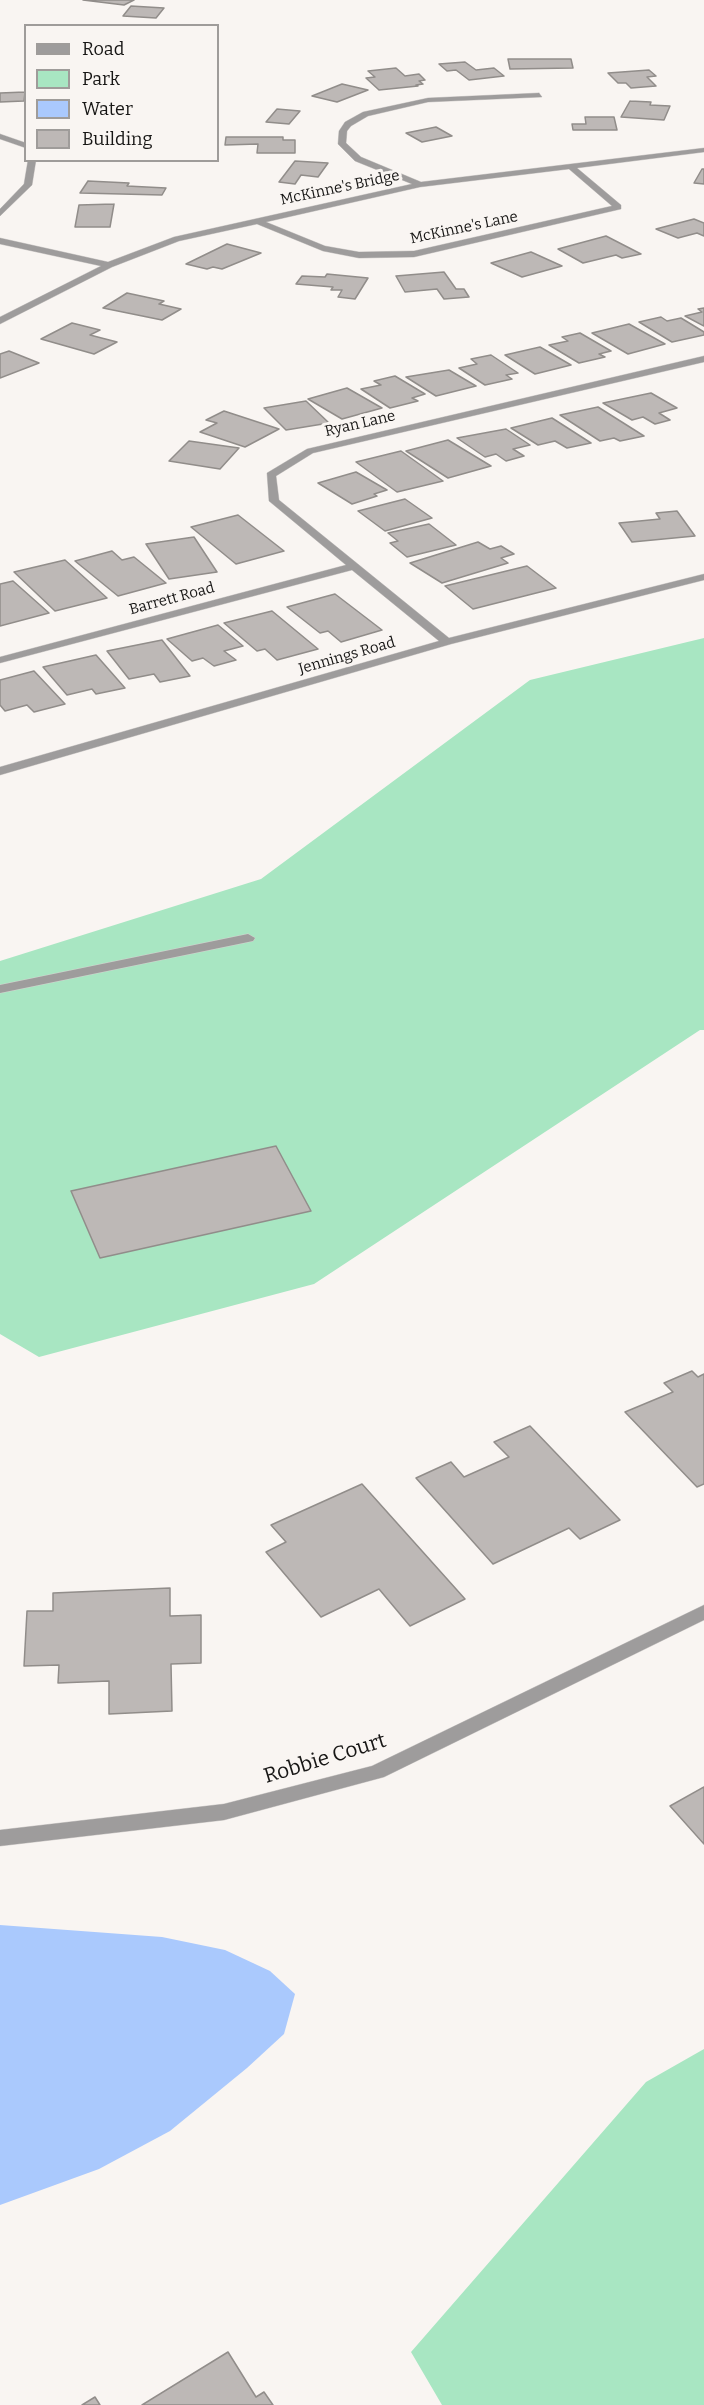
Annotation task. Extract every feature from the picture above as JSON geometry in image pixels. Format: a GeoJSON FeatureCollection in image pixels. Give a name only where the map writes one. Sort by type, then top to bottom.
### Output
{"type":"FeatureCollection","features":[{"type":"Feature","properties":{"kind":"street"},"geometry":{"type":"LineString","coordinates":[[420,185],[358,159],[342,144],[344,131],[348,124],[366,114],[428,100],[539,95]]}},
{"type":"Feature","properties":{"kind":"street"},"geometry":{"type":"LineString","coordinates":[[0,136],[24,145]]}},
{"type":"Feature","properties":{"kind":"street","name":"McKinne's Bridge"},"geometry":{"type":"LineString","coordinates":[[0,321],[109,265],[177,239],[420,185],[704,150]]}},
{"type":"Feature","properties":{"kind":"street"},"geometry":{"type":"LineString","coordinates":[[0,214],[28,185],[32,162]]}},
{"type":"Feature","properties":{"kind":"street","name":"McKinne's Lane"},"geometry":{"type":"LineString","coordinates":[[257,220],[323,248],[359,255],[414,254],[618,207],[571,167]]}},
{"type":"Feature","properties":{"kind":"street"},"geometry":{"type":"LineString","coordinates":[[0,241],[109,265]]}},
{"type":"Feature","properties":{"kind":"street","name":"Ryan Lane"},"geometry":{"type":"LineString","coordinates":[[447,642],[352,567],[274,501],[271,475],[310,451],[704,359]]}},
{"type":"Feature","properties":{"kind":"street","name":"Barrett Road"},"geometry":{"type":"LineString","coordinates":[[0,660],[352,567]]}},
{"type":"Feature","properties":{"kind":"street","name":"Jennings Road"},"geometry":{"type":"LineString","coordinates":[[0,771],[447,642],[704,577]]}},
{"type":"Feature","properties":{"kind":"street"},"geometry":{"type":"LineString","coordinates":[[0,989],[248,938]]}},
{"type":"Feature","properties":{"kind":"street","name":"Robbie Court"},"geometry":{"type":"LineString","coordinates":[[0,1838],[224,1812],[377,1772],[704,1612]]}},
{"type":"Feature","properties":{"kind":"green space"},"geometry":{"type":"Polygon","coordinates":[[[704,638],[704,1030],[700,1030],[314,1284],[39,1357],[0,1334],[0,961],[261,879],[530,680],[704,638]]]}},
{"type":"Feature","properties":{"kind":"green space"},"geometry":{"type":"Polygon","coordinates":[[[704,2049],[704,2405],[442,2405],[411,2352],[646,2082],[704,2049]]]}},
{"type":"Feature","properties":{"kind":"water"},"geometry":{"type":"Polygon","coordinates":[[[0,1925],[162,1937],[225,1950],[270,1971],[295,1994],[284,2034],[247,2068],[170,2131],[99,2169],[0,2205],[0,1925]]]}},
{"type":"Feature","properties":{"kind":"building"},"geometry":{"type":"Polygon","coordinates":[[[83,0],[134,0],[124,5],[83,0]]]}},
{"type":"Feature","properties":{"kind":"building"},"geometry":{"type":"Polygon","coordinates":[[[131,6],[164,8],[156,18],[123,16],[131,6]]]}},
{"type":"Feature","properties":{"kind":"building"},"geometry":{"type":"Polygon","coordinates":[[[508,59],[571,59],[573,68],[510,69],[508,59]]]}},
{"type":"Feature","properties":{"kind":"building"},"geometry":{"type":"Polygon","coordinates":[[[465,62],[476,70],[494,68],[504,76],[469,80],[456,70],[447,71],[439,64],[465,62]]]}},
{"type":"Feature","properties":{"kind":"building"},"geometry":{"type":"Polygon","coordinates":[[[396,68],[405,76],[419,74],[425,80],[419,81],[423,84],[379,90],[366,78],[375,77],[368,71],[396,68]]]}},
{"type":"Feature","properties":{"kind":"building"},"geometry":{"type":"Polygon","coordinates":[[[649,70],[656,76],[647,77],[656,86],[631,88],[626,83],[618,83],[608,73],[649,70]]]}},
{"type":"Feature","properties":{"kind":"building"},"geometry":{"type":"Polygon","coordinates":[[[342,84],[368,90],[337,102],[312,96],[342,84]]]}},
{"type":"Feature","properties":{"kind":"building"},"geometry":{"type":"Polygon","coordinates":[[[24,92],[24,101],[0,102],[0,93],[24,92]]]}},
{"type":"Feature","properties":{"kind":"building"},"geometry":{"type":"Polygon","coordinates":[[[630,101],[670,106],[664,120],[621,117],[630,101]]]}},
{"type":"Feature","properties":{"kind":"building"},"geometry":{"type":"Polygon","coordinates":[[[277,109],[300,111],[289,124],[266,122],[277,109]]]}},
{"type":"Feature","properties":{"kind":"building"},"geometry":{"type":"Polygon","coordinates":[[[585,117],[614,117],[617,130],[573,130],[572,124],[586,124],[585,117]]]}},
{"type":"Feature","properties":{"kind":"building"},"geometry":{"type":"Polygon","coordinates":[[[436,127],[452,136],[422,142],[406,133],[436,127]]]}},
{"type":"Feature","properties":{"kind":"building"},"geometry":{"type":"Polygon","coordinates":[[[226,137],[283,137],[283,140],[295,140],[295,153],[257,153],[258,144],[225,145],[226,137]]]}},
{"type":"Feature","properties":{"kind":"building"},"geometry":{"type":"Polygon","coordinates":[[[295,161],[328,163],[318,177],[301,175],[295,184],[279,182],[295,161]]]}},
{"type":"Feature","properties":{"kind":"building"},"geometry":{"type":"Polygon","coordinates":[[[704,169],[704,184],[694,183],[704,169]]]}},
{"type":"Feature","properties":{"kind":"building"},"geometry":{"type":"Polygon","coordinates":[[[88,181],[166,188],[162,195],[80,193],[88,181]]]}},
{"type":"Feature","properties":{"kind":"building"},"geometry":{"type":"Polygon","coordinates":[[[114,204],[110,227],[75,227],[79,205],[114,204]]]}},
{"type":"Feature","properties":{"kind":"building"},"geometry":{"type":"Polygon","coordinates":[[[694,219],[704,223],[704,236],[697,233],[678,238],[656,229],[694,219]]]}},
{"type":"Feature","properties":{"kind":"building"},"geometry":{"type":"Polygon","coordinates":[[[606,236],[641,254],[622,258],[616,255],[583,263],[558,249],[606,236]]]}},
{"type":"Feature","properties":{"kind":"building"},"geometry":{"type":"Polygon","coordinates":[[[227,244],[261,253],[222,269],[213,267],[207,269],[186,264],[227,244]]]}},
{"type":"Feature","properties":{"kind":"building"},"geometry":{"type":"Polygon","coordinates":[[[531,252],[562,266],[522,277],[491,263],[531,252]]]}},
{"type":"Feature","properties":{"kind":"building"},"geometry":{"type":"Polygon","coordinates":[[[444,272],[456,289],[464,289],[469,297],[444,299],[437,289],[405,292],[396,276],[444,272]]]}},
{"type":"Feature","properties":{"kind":"building"},"geometry":{"type":"Polygon","coordinates":[[[327,274],[368,278],[355,299],[338,297],[342,290],[331,290],[333,287],[296,284],[302,276],[325,277],[327,274]]]}},
{"type":"Feature","properties":{"kind":"building"},"geometry":{"type":"Polygon","coordinates":[[[127,293],[164,301],[159,304],[181,309],[162,320],[103,308],[127,293]]]}},
{"type":"Feature","properties":{"kind":"building"},"geometry":{"type":"Polygon","coordinates":[[[704,308],[704,326],[685,316],[702,312],[698,309],[704,308]]]}},
{"type":"Feature","properties":{"kind":"building"},"geometry":{"type":"Polygon","coordinates":[[[661,317],[667,321],[681,318],[704,332],[704,335],[672,342],[639,322],[661,317]]]}},
{"type":"Feature","properties":{"kind":"building"},"geometry":{"type":"Polygon","coordinates":[[[72,323],[100,330],[90,335],[117,342],[94,354],[41,339],[72,323]]]}},
{"type":"Feature","properties":{"kind":"building"},"geometry":{"type":"Polygon","coordinates":[[[629,324],[665,344],[628,354],[592,333],[629,324]]]}},
{"type":"Feature","properties":{"kind":"building"},"geometry":{"type":"Polygon","coordinates":[[[580,333],[611,351],[599,354],[605,357],[579,363],[549,345],[568,341],[562,337],[580,333]]]}},
{"type":"Feature","properties":{"kind":"building"},"geometry":{"type":"Polygon","coordinates":[[[540,347],[571,365],[535,374],[505,355],[540,347]]]}},
{"type":"Feature","properties":{"kind":"building"},"geometry":{"type":"Polygon","coordinates":[[[9,351],[39,363],[0,378],[0,354],[9,351]]]}},
{"type":"Feature","properties":{"kind":"building"},"geometry":{"type":"Polygon","coordinates":[[[491,355],[518,373],[506,375],[512,379],[485,385],[459,368],[477,364],[471,359],[491,355]]]}},
{"type":"Feature","properties":{"kind":"building"},"geometry":{"type":"Polygon","coordinates":[[[449,370],[476,386],[436,396],[406,377],[449,370]]]}},
{"type":"Feature","properties":{"kind":"building"},"geometry":{"type":"Polygon","coordinates":[[[395,376],[425,394],[412,398],[418,401],[390,408],[361,389],[381,385],[374,381],[395,376]]]}},
{"type":"Feature","properties":{"kind":"building"},"geometry":{"type":"Polygon","coordinates":[[[347,388],[382,408],[342,419],[308,399],[347,388]]]}},
{"type":"Feature","properties":{"kind":"building"},"geometry":{"type":"Polygon","coordinates":[[[651,393],[677,408],[659,413],[670,420],[655,424],[643,417],[632,420],[603,403],[651,393]]]}},
{"type":"Feature","properties":{"kind":"building"},"geometry":{"type":"Polygon","coordinates":[[[306,401],[329,423],[286,430],[264,408],[306,401]]]}},
{"type":"Feature","properties":{"kind":"building"},"geometry":{"type":"Polygon","coordinates":[[[598,407],[644,436],[620,441],[614,438],[600,441],[560,415],[598,407]]]}},
{"type":"Feature","properties":{"kind":"building"},"geometry":{"type":"Polygon","coordinates":[[[224,411],[279,429],[245,447],[200,432],[217,423],[206,420],[224,411]]]}},
{"type":"Feature","properties":{"kind":"building"},"geometry":{"type":"Polygon","coordinates":[[[552,418],[591,443],[567,448],[555,441],[538,445],[511,428],[552,418]]]}},
{"type":"Feature","properties":{"kind":"building"},"geometry":{"type":"Polygon","coordinates":[[[506,429],[530,445],[513,449],[524,456],[506,461],[496,454],[485,457],[457,438],[506,429]]]}},
{"type":"Feature","properties":{"kind":"building"},"geometry":{"type":"Polygon","coordinates":[[[448,440],[491,466],[448,478],[406,451],[448,440]]]}},
{"type":"Feature","properties":{"kind":"building"},"geometry":{"type":"Polygon","coordinates":[[[189,441],[239,448],[220,469],[169,461],[189,441]]]}},
{"type":"Feature","properties":{"kind":"building"},"geometry":{"type":"Polygon","coordinates":[[[401,451],[443,481],[397,492],[356,462],[401,451]]]}},
{"type":"Feature","properties":{"kind":"building"},"geometry":{"type":"Polygon","coordinates":[[[356,472],[387,490],[374,494],[377,496],[352,504],[318,483],[356,472]]]}},
{"type":"Feature","properties":{"kind":"building"},"geometry":{"type":"Polygon","coordinates":[[[405,499],[432,518],[385,531],[358,511],[405,499]]]}},
{"type":"Feature","properties":{"kind":"building"},"geometry":{"type":"Polygon","coordinates":[[[677,511],[695,536],[632,542],[619,523],[660,519],[656,513],[677,511]]]}},
{"type":"Feature","properties":{"kind":"building"},"geometry":{"type":"Polygon","coordinates":[[[238,515],[284,551],[236,564],[191,527],[238,515]]]}},
{"type":"Feature","properties":{"kind":"building"},"geometry":{"type":"Polygon","coordinates":[[[429,524],[456,545],[407,557],[390,543],[398,541],[388,533],[429,524]]]}},
{"type":"Feature","properties":{"kind":"building"},"geometry":{"type":"Polygon","coordinates":[[[194,537],[217,572],[169,579],[146,544],[194,537]]]}},
{"type":"Feature","properties":{"kind":"building"},"geometry":{"type":"Polygon","coordinates":[[[478,542],[490,549],[501,546],[514,554],[501,558],[508,563],[442,583],[410,563],[478,542]]]}},
{"type":"Feature","properties":{"kind":"building"},"geometry":{"type":"Polygon","coordinates":[[[112,551],[122,560],[134,557],[166,583],[118,596],[75,561],[112,551]]]}},
{"type":"Feature","properties":{"kind":"building"},"geometry":{"type":"Polygon","coordinates":[[[65,560],[107,598],[55,611],[14,572],[65,560]]]}},
{"type":"Feature","properties":{"kind":"building"},"geometry":{"type":"Polygon","coordinates":[[[527,566],[556,588],[473,609],[445,586],[527,566]]]}},
{"type":"Feature","properties":{"kind":"building"},"geometry":{"type":"Polygon","coordinates":[[[13,581],[49,613],[0,626],[0,584],[13,581]]]}},
{"type":"Feature","properties":{"kind":"building"},"geometry":{"type":"Polygon","coordinates":[[[335,594],[382,630],[341,642],[328,631],[320,633],[287,607],[335,594]]]}},
{"type":"Feature","properties":{"kind":"building"},"geometry":{"type":"Polygon","coordinates":[[[272,611],[318,649],[277,660],[265,649],[257,651],[224,623],[272,611]]]}},
{"type":"Feature","properties":{"kind":"building"},"geometry":{"type":"Polygon","coordinates":[[[218,625],[243,646],[224,651],[236,660],[214,666],[203,658],[192,661],[167,639],[218,625]]]}},
{"type":"Feature","properties":{"kind":"building"},"geometry":{"type":"Polygon","coordinates":[[[162,640],[190,676],[160,682],[154,674],[129,679],[107,651],[162,640]]]}},
{"type":"Feature","properties":{"kind":"building"},"geometry":{"type":"Polygon","coordinates":[[[96,655],[125,688],[96,694],[92,689],[67,695],[43,667],[96,655]]]}},
{"type":"Feature","properties":{"kind":"building"},"geometry":{"type":"Polygon","coordinates":[[[34,671],[65,704],[34,712],[27,705],[5,711],[0,705],[0,680],[34,671]]]}},
{"type":"Feature","properties":{"kind":"building"},"geometry":{"type":"Polygon","coordinates":[[[276,1146],[311,1211],[100,1258],[71,1191],[276,1146]]]}},
{"type":"Feature","properties":{"kind":"building"},"geometry":{"type":"Polygon","coordinates":[[[692,1371],[698,1377],[704,1374],[704,1484],[697,1487],[625,1412],[673,1392],[664,1383],[692,1371]]]}},
{"type":"Feature","properties":{"kind":"building"},"geometry":{"type":"Polygon","coordinates":[[[530,1426],[620,1520],[580,1539],[569,1528],[493,1564],[416,1478],[451,1462],[464,1477],[509,1457],[494,1442],[530,1426]]]}},
{"type":"Feature","properties":{"kind":"building"},"geometry":{"type":"Polygon","coordinates":[[[362,1484],[465,1599],[410,1626],[379,1589],[321,1617],[266,1552],[286,1542],[271,1525],[362,1484]]]}},
{"type":"Feature","properties":{"kind":"building"},"geometry":{"type":"Polygon","coordinates":[[[170,1588],[170,1616],[201,1615],[201,1663],[171,1664],[172,1711],[109,1714],[109,1681],[58,1683],[59,1665],[24,1666],[27,1611],[53,1611],[53,1593],[170,1588]]]}},
{"type":"Feature","properties":{"kind":"building"},"geometry":{"type":"Polygon","coordinates":[[[704,1787],[704,1844],[670,1806],[704,1787]]]}},
{"type":"Feature","properties":{"kind":"building"},"geometry":{"type":"Polygon","coordinates":[[[228,2352],[256,2397],[264,2392],[273,2405],[142,2405],[228,2352]]]}},
{"type":"Feature","properties":{"kind":"building"},"geometry":{"type":"Polygon","coordinates":[[[95,2397],[100,2405],[82,2405],[95,2397]]]}}]}
